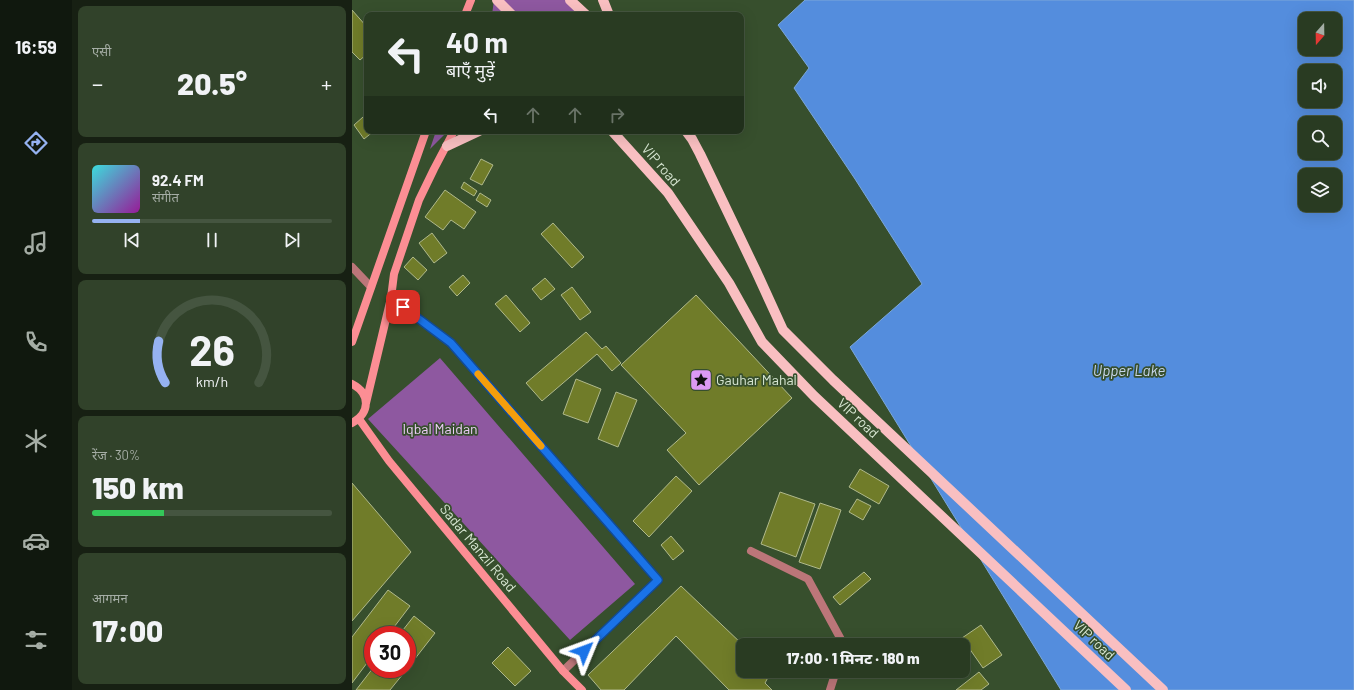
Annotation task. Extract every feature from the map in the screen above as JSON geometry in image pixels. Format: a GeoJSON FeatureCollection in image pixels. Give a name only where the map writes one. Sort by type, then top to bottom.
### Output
{"type":"FeatureCollection","features":[{"type":"Feature","properties":{"kind":"main road"},"geometry":{"type":"LineString","coordinates":[[466,12],[471,0]]}},
{"type":"Feature","properties":{"kind":"main road"},"geometry":{"type":"LineString","coordinates":[[497,0],[509,10]]}},
{"type":"Feature","properties":{"kind":"main road"},"geometry":{"type":"LineString","coordinates":[[570,0],[583,12]]}},
{"type":"Feature","properties":{"kind":"main road"},"geometry":{"type":"LineString","coordinates":[[603,0],[608,12]]}},
{"type":"Feature","properties":{"kind":"main road"},"geometry":{"type":"LineString","coordinates":[[352,342],[425,134]]}},
{"type":"Feature","properties":{"kind":"main road"},"geometry":{"type":"LineString","coordinates":[[356,421],[364,412],[391,298],[394,274],[419,200],[453,134]]}},
{"type":"Feature","properties":{"kind":"main road"},"geometry":{"type":"LineString","coordinates":[[447,146],[473,134]]}},
{"type":"Feature","properties":{"kind":"main road","name":"VIP road"},"geometry":{"type":"LineString","coordinates":[[688,134],[700,154],[783,330],[832,380],[1163,690]]}},
{"type":"Feature","properties":{"kind":"main road","name":"VIP road"},"geometry":{"type":"LineString","coordinates":[[616,135],[668,193],[729,283],[762,342],[814,396],[1126,690]]}},
{"type":"Feature","properties":{"kind":"main road"},"geometry":{"type":"LineString","coordinates":[[352,384],[359,388],[364,395],[366,403]]}},
{"type":"Feature","properties":{"kind":"main road","name":"Sadar Manzil Road"},"geometry":{"type":"LineString","coordinates":[[356,421],[563,671],[582,690]]}},
{"type":"Feature","properties":{"kind":"street"},"geometry":{"type":"LineString","coordinates":[[352,267],[372,287]]}},
{"type":"Feature","properties":{"kind":"street"},"geometry":{"type":"LineString","coordinates":[[391,298],[451,343],[658,580],[563,671]]}},
{"type":"Feature","properties":{"kind":"street"},"geometry":{"type":"LineString","coordinates":[[751,551],[808,580],[840,638]]}},
{"type":"Feature","properties":{"kind":"street"},"geometry":{"type":"LineString","coordinates":[[830,690],[834,678]]}},
{"type":"Feature","properties":{"kind":"green space"},"geometry":{"type":"Polygon","coordinates":[[[494,0],[572,0],[574,12],[492,12],[494,0]]]}},
{"type":"Feature","properties":{"kind":"green space"},"geometry":{"type":"Polygon","coordinates":[[[435,134],[445,134],[430,149],[435,134]]]}},
{"type":"Feature","properties":{"kind":"green space","name":"Iqbal Maidan"},"geometry":{"type":"Polygon","coordinates":[[[440,358],[635,584],[570,640],[368,419],[440,358]]]}},
{"type":"Feature","properties":{"kind":"water","name":"Upper Lake"},"geometry":{"type":"Polygon","coordinates":[[[805,0],[1354,0],[1354,690],[1061,690],[850,347],[922,284],[855,179],[794,88],[809,68],[778,25],[805,0]]]}},
{"type":"Feature","properties":{"kind":"building"},"geometry":{"type":"Polygon","coordinates":[[[352,10],[364,24],[364,57],[360,60],[352,52],[352,10]]]}},
{"type":"Feature","properties":{"kind":"building"},"geometry":{"type":"Polygon","coordinates":[[[363,117],[364,134],[370,134],[364,139],[354,125],[363,117]]]}},
{"type":"Feature","properties":{"kind":"building"},"geometry":{"type":"Polygon","coordinates":[[[481,159],[493,165],[482,185],[470,179],[481,159]]]}},
{"type":"Feature","properties":{"kind":"building"},"geometry":{"type":"Polygon","coordinates":[[[464,182],[477,191],[474,196],[461,188],[464,182]]]}},
{"type":"Feature","properties":{"kind":"building"},"geometry":{"type":"Polygon","coordinates":[[[445,190],[476,212],[464,229],[451,220],[443,230],[425,217],[445,190]]]}},
{"type":"Feature","properties":{"kind":"building"},"geometry":{"type":"Polygon","coordinates":[[[480,193],[491,200],[487,207],[476,200],[480,193]]]}},
{"type":"Feature","properties":{"kind":"building"},"geometry":{"type":"Polygon","coordinates":[[[553,223],[584,257],[572,268],[541,234],[553,223]]]}},
{"type":"Feature","properties":{"kind":"building"},"geometry":{"type":"Polygon","coordinates":[[[432,233],[447,253],[434,263],[419,243],[432,233]]]}},
{"type":"Feature","properties":{"kind":"building"},"geometry":{"type":"Polygon","coordinates":[[[413,257],[427,270],[418,280],[404,267],[413,257]]]}},
{"type":"Feature","properties":{"kind":"building"},"geometry":{"type":"Polygon","coordinates":[[[463,275],[470,283],[457,296],[449,287],[463,275]]]}},
{"type":"Feature","properties":{"kind":"building"},"geometry":{"type":"Polygon","coordinates":[[[545,278],[555,289],[541,300],[532,289],[545,278]]]}},
{"type":"Feature","properties":{"kind":"building"},"geometry":{"type":"Polygon","coordinates":[[[572,287],[591,312],[580,320],[561,295],[572,287]]]}},
{"type":"Feature","properties":{"kind":"building"},"geometry":{"type":"Polygon","coordinates":[[[506,295],[530,323],[520,332],[495,304],[506,295]]]}},
{"type":"Feature","properties":{"kind":"building"},"geometry":{"type":"Polygon","coordinates":[[[696,295],[792,398],[699,485],[667,450],[686,433],[621,365],[696,295]]]}},
{"type":"Feature","properties":{"kind":"building"},"geometry":{"type":"Polygon","coordinates":[[[586,332],[602,349],[606,346],[621,363],[612,371],[597,354],[542,401],[526,383],[586,332]]]}},
{"type":"Feature","properties":{"kind":"building"},"geometry":{"type":"Polygon","coordinates":[[[576,379],[601,389],[588,423],[563,414],[576,379]]]}},
{"type":"Feature","properties":{"kind":"building"},"geometry":{"type":"Polygon","coordinates":[[[616,392],[637,400],[618,447],[598,439],[616,392]]]}},
{"type":"Feature","properties":{"kind":"building"},"geometry":{"type":"Polygon","coordinates":[[[860,469],[889,486],[879,504],[849,487],[860,469]]]}},
{"type":"Feature","properties":{"kind":"building"},"geometry":{"type":"Polygon","coordinates":[[[676,476],[692,491],[649,537],[633,521],[676,476]]]}},
{"type":"Feature","properties":{"kind":"building"},"geometry":{"type":"Polygon","coordinates":[[[352,483],[411,552],[352,621],[352,483]]]}},
{"type":"Feature","properties":{"kind":"building"},"geometry":{"type":"Polygon","coordinates":[[[780,492],[815,504],[796,557],[761,544],[780,492]]]}},
{"type":"Feature","properties":{"kind":"building"},"geometry":{"type":"Polygon","coordinates":[[[857,499],[871,506],[863,520],[849,512],[857,499]]]}},
{"type":"Feature","properties":{"kind":"building"},"geometry":{"type":"Polygon","coordinates":[[[820,503],[841,510],[820,569],[799,562],[820,503]]]}},
{"type":"Feature","properties":{"kind":"building"},"geometry":{"type":"Polygon","coordinates":[[[671,536],[684,551],[673,560],[661,545],[671,536]]]}},
{"type":"Feature","properties":{"kind":"building"},"geometry":{"type":"Polygon","coordinates":[[[864,572],[871,579],[840,605],[833,597],[864,572]]]}},
{"type":"Feature","properties":{"kind":"building"},"geometry":{"type":"Polygon","coordinates":[[[681,586],[736,638],[736,678],[768,678],[765,683],[772,690],[729,690],[676,636],[624,690],[601,690],[588,675],[681,586]]]}},
{"type":"Feature","properties":{"kind":"building"},"geometry":{"type":"Polygon","coordinates":[[[388,590],[410,606],[395,626],[364,626],[364,667],[352,683],[352,637],[388,590]]]}},
{"type":"Feature","properties":{"kind":"building"},"geometry":{"type":"Polygon","coordinates":[[[414,616],[435,633],[416,657],[416,626],[406,626],[414,616]]]}},
{"type":"Feature","properties":{"kind":"building"},"geometry":{"type":"Polygon","coordinates":[[[981,625],[1002,655],[983,668],[970,649],[970,638],[962,638],[981,625]]]}},
{"type":"Feature","properties":{"kind":"building"},"geometry":{"type":"Polygon","coordinates":[[[508,647],[531,671],[515,686],[492,663],[508,647]]]}},
{"type":"Feature","properties":{"kind":"building"},"geometry":{"type":"Polygon","coordinates":[[[979,672],[989,684],[981,690],[956,690],[979,672]]]}},
{"type":"Feature","properties":{"kind":"building"},"geometry":{"type":"Polygon","coordinates":[[[365,678],[400,678],[390,690],[356,690],[365,678]]]}},
{"type":"Feature","properties":{"kind":"slow traffic"},"geometry":{"type":"LineString","coordinates":[[478,374],[541,446]]}},
{"type":"Feature","properties":{"kind":"place","name":"Gauhar Mahal"},"geometry":{"type":"Point","coordinates":[701,380]}},
{"type":"Feature","properties":{"kind":"route"},"geometry":{"type":"LineString","coordinates":[[403,307],[451,343],[658,580],[584,651]]}}]}
